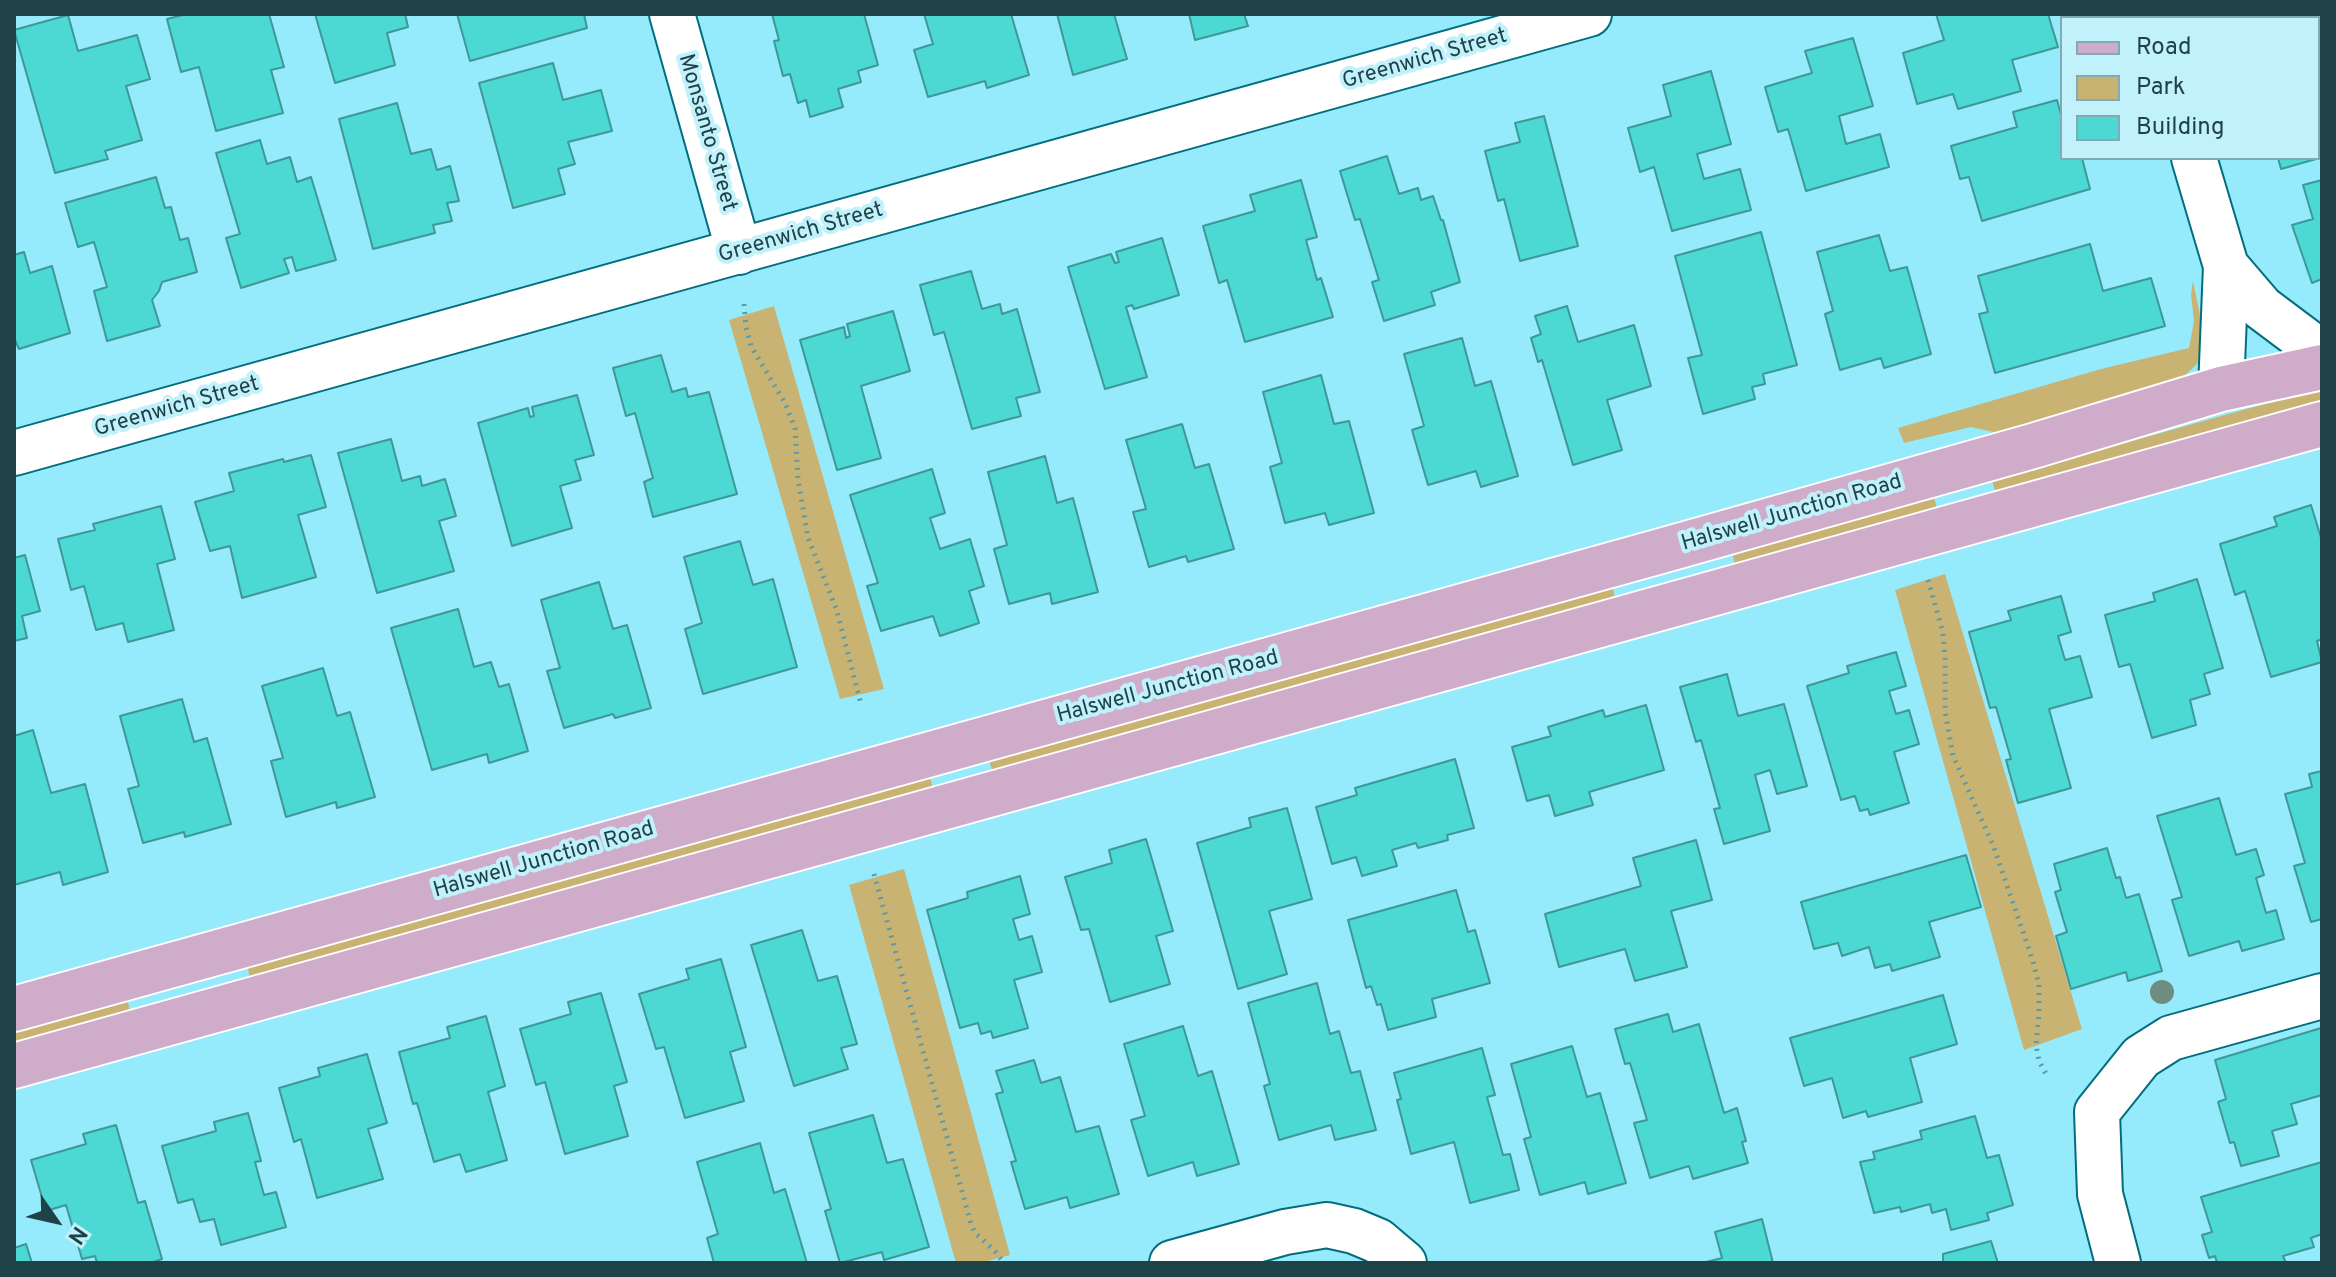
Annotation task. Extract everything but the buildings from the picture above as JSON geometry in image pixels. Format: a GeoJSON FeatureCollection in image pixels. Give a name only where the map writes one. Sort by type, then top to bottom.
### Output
{"type":"FeatureCollection","features":[{"type":"Feature","properties":{"kind":"main road","name":"Halswell Junction Road"},"geometry":{"type":"LineString","coordinates":[[14,1009],[1668,549],[2047,442],[2221,389],[2322,367]]}},
{"type":"Feature","properties":{"kind":"main road"},"geometry":{"type":"LineString","coordinates":[[14,1066],[2322,424]]}},
{"type":"Feature","properties":{"kind":"main road"},"geometry":{"type":"LineString","coordinates":[[1668,549],[1682,603]]}},
{"type":"Feature","properties":{"kind":"main road"},"geometry":{"type":"LineString","coordinates":[[182,962],[195,1015]]}},
{"type":"Feature","properties":{"kind":"street","name":"Monsanto Street"},"geometry":{"type":"LineString","coordinates":[[672,14],[739,252]]}},
{"type":"Feature","properties":{"kind":"street","name":"Greenwich Street"},"geometry":{"type":"LineString","coordinates":[[14,453],[1589,14]]}},
{"type":"Feature","properties":{"kind":"street"},"geometry":{"type":"LineString","coordinates":[[2195,160],[2226,266],[2221,389]]}},
{"type":"Feature","properties":{"kind":"street"},"geometry":{"type":"LineString","coordinates":[[2226,266],[2262,308],[2322,353]]}},
{"type":"Feature","properties":{"kind":"street"},"geometry":{"type":"LineString","coordinates":[[2118,1263],[2100,1194],[2097,1112],[2141,1057],[2171,1038],[2322,996]]}},
{"type":"Feature","properties":{"kind":"street"},"geometry":{"type":"LineString","coordinates":[[1172,1263],[1285,1232],[1327,1225],[1378,1241],[1404,1263]]}},
{"type":"Feature","properties":{"kind":"path"},"geometry":{"type":"LineString","coordinates":[[744,304],[751,346],[785,403],[795,428],[798,479],[808,538],[837,611],[861,704]]}},
{"type":"Feature","properties":{"kind":"path"},"geometry":{"type":"LineString","coordinates":[[1926,572],[1943,633],[1945,711],[1953,756],[1993,845],[2033,961],[2039,985],[2036,1045],[2046,1074]]}},
{"type":"Feature","properties":{"kind":"path"},"geometry":{"type":"LineString","coordinates":[[871,864],[971,1224],[975,1233],[1004,1263]]}},
{"type":"Feature","properties":{"kind":"green space"},"geometry":{"type":"Polygon","coordinates":[[[2193,281],[2205,339],[2197,364],[2179,381],[1998,433],[1971,427],[1904,443],[1898,428],[2101,369],[2189,348],[2194,321],[2193,281]]]}},
{"type":"Feature","properties":{"kind":"green space"},"geometry":{"type":"Polygon","coordinates":[[[774,306],[884,689],[840,699],[729,320],[774,306]]]}},
{"type":"Feature","properties":{"kind":"green space"},"geometry":{"type":"Polygon","coordinates":[[[2322,388],[2322,408],[1997,499],[1992,480],[2322,388]]]}},
{"type":"Feature","properties":{"kind":"green space"},"geometry":{"type":"Polygon","coordinates":[[[1933,494],[1938,512],[1736,571],[1732,551],[1933,494]]]}},
{"type":"Feature","properties":{"kind":"green space"},"geometry":{"type":"Polygon","coordinates":[[[1945,574],[2082,1029],[2024,1050],[1895,590],[1945,574]]]}},
{"type":"Feature","properties":{"kind":"green space"},"geometry":{"type":"Polygon","coordinates":[[[1612,583],[1616,603],[994,775],[988,758],[1612,583]]]}},
{"type":"Feature","properties":{"kind":"green space"},"geometry":{"type":"Polygon","coordinates":[[[929,774],[934,792],[251,982],[246,961],[929,774]]]}},
{"type":"Feature","properties":{"kind":"green space"},"geometry":{"type":"Polygon","coordinates":[[[904,869],[1010,1255],[980,1263],[956,1263],[849,885],[904,869]]]}},
{"type":"Feature","properties":{"kind":"green space"},"geometry":{"type":"Polygon","coordinates":[[[126,993],[131,1016],[14,1047],[14,1025],[126,993]]]}}]}
